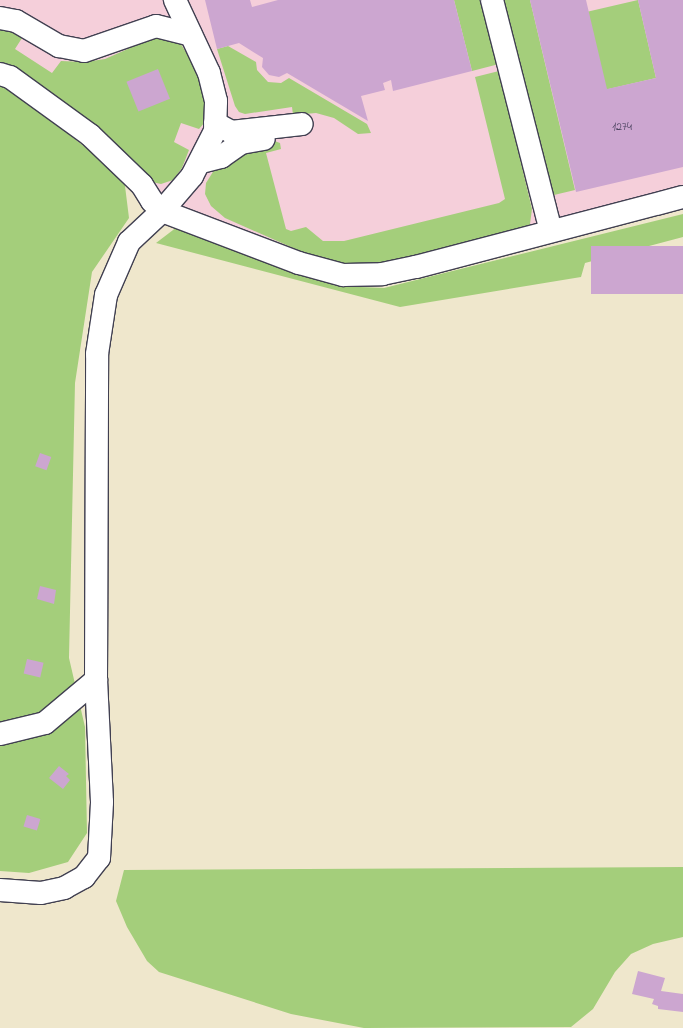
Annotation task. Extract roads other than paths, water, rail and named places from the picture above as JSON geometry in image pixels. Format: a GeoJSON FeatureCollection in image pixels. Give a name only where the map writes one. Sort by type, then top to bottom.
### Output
{"type":"FeatureCollection","features":[{"type":"Feature","properties":{"kind":"street"},"geometry":{"type":"LineString","coordinates":[[0,890],[41,893],[64,888],[84,877],[100,858],[102,802],[96,680],[97,354],[106,295],[129,242],[162,211],[201,162],[215,130],[216,102],[209,73],[175,0]]}},
{"type":"Feature","properties":{"kind":"street"},"geometry":{"type":"LineString","coordinates":[[492,0],[551,231]]}},
{"type":"Feature","properties":{"kind":"street"},"geometry":{"type":"LineString","coordinates":[[0,18],[16,21],[59,46],[84,51],[156,26],[191,35]]}},
{"type":"Feature","properties":{"kind":"street"},"geometry":{"type":"LineString","coordinates":[[0,74],[10,77],[90,136],[142,184],[152,201],[162,211],[299,263],[343,275],[382,274],[416,267],[683,197]]}},
{"type":"Feature","properties":{"kind":"street"},"geometry":{"type":"LineString","coordinates":[[215,123],[230,132],[302,124]]}},
{"type":"Feature","properties":{"kind":"street"},"geometry":{"type":"LineString","coordinates":[[201,162],[221,157],[241,143],[282,135]]}},
{"type":"Feature","properties":{"kind":"street"},"geometry":{"type":"LineString","coordinates":[[0,734],[45,723],[96,680]]}}]}
